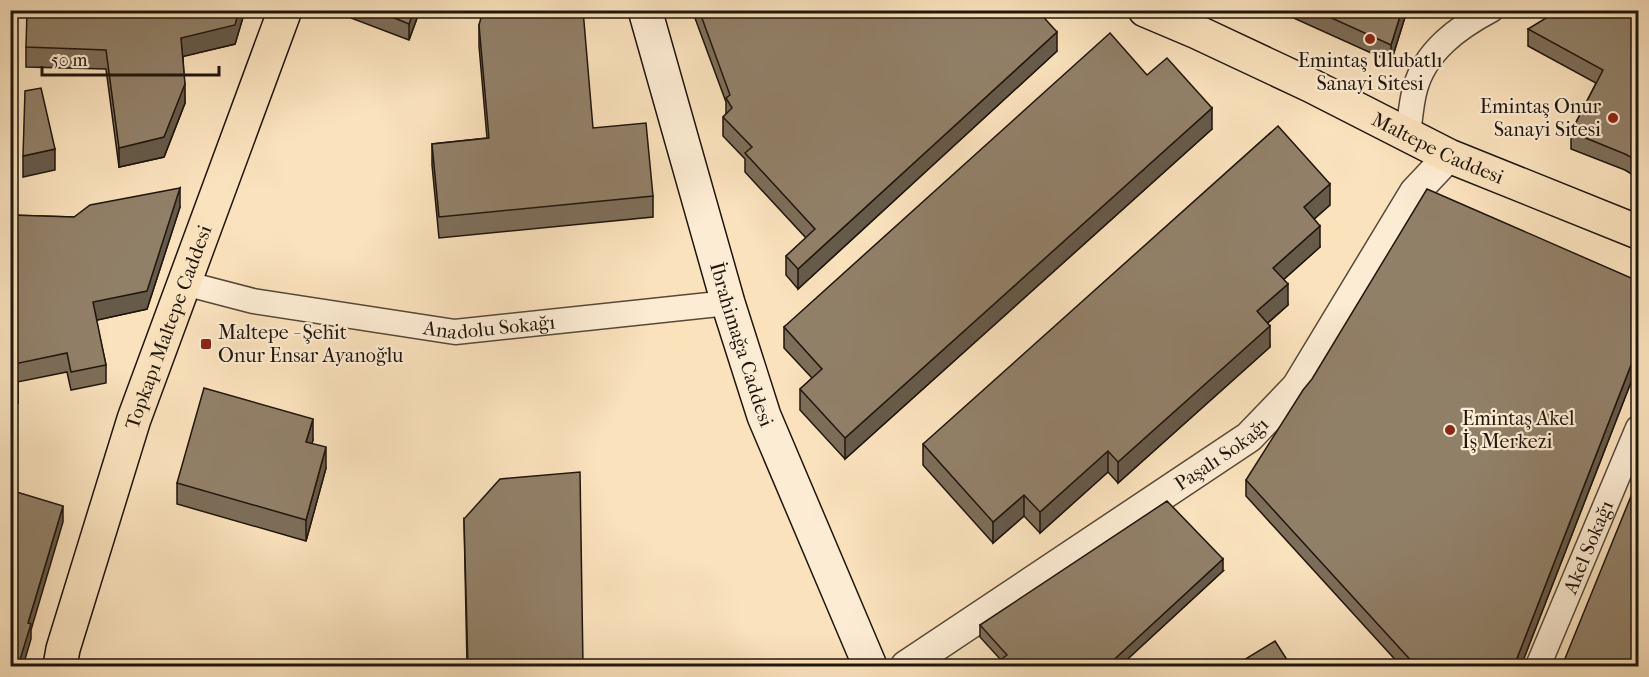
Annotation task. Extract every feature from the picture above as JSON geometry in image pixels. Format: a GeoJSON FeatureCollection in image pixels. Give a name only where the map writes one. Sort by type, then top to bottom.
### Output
{"type":"FeatureCollection","features":[{"type":"Feature","properties":{"kind":"main road","name":"Topkapı Maltepe Caddesi"},"geometry":{"type":"LineString","coordinates":[[59,661],[134,419],[285,10]]}},
{"type":"Feature","properties":{"kind":"main road","name":"İbrahimağa Caddesi"},"geometry":{"type":"LineString","coordinates":[[645,10],[728,303],[764,416],[870,666]]}},
{"type":"Feature","properties":{"kind":"main road","name":"Maltepe Caddesi"},"geometry":{"type":"LineString","coordinates":[[1145,10],[1312,86],[1449,156],[1638,232]]}},
{"type":"Feature","properties":{"kind":"street"},"geometry":{"type":"LineString","coordinates":[[1408,135],[1415,87],[1431,59],[1447,37],[1466,23],[1491,10]]}},
{"type":"Feature","properties":{"kind":"street","name":"Paşalı Sokağı"},"geometry":{"type":"LineString","coordinates":[[906,666],[1249,437],[1297,387],[1415,192],[1449,156]]}},
{"type":"Feature","properties":{"kind":"street","name":"Anadolu Sokağı"},"geometry":{"type":"LineString","coordinates":[[184,284],[253,301],[455,332],[728,303]]}},
{"type":"Feature","properties":{"kind":"street","name":"Akel Sokağı"},"geometry":{"type":"LineString","coordinates":[[1539,666],[1638,428]]}},
{"type":"Feature","properties":{"kind":"building"},"geometry":{"type":"Polygon","coordinates":[[[27,10],[239,10],[235,25],[181,38],[185,84],[164,137],[119,148],[106,50],[26,47],[27,10]]]}},
{"type":"Feature","properties":{"kind":"building"},"geometry":{"type":"Polygon","coordinates":[[[375,10],[414,10],[409,24],[375,10]]]}},
{"type":"Feature","properties":{"kind":"building"},"geometry":{"type":"Polygon","coordinates":[[[483,10],[583,10],[593,128],[646,123],[653,196],[439,217],[432,144],[489,138],[479,25],[483,10]]]}},
{"type":"Feature","properties":{"kind":"building"},"geometry":{"type":"Polygon","coordinates":[[[699,10],[1037,10],[1057,32],[798,269],[786,256],[815,229],[745,153],[752,147],[723,117],[732,108],[726,98],[730,95],[699,10]]]}},
{"type":"Feature","properties":{"kind":"building"},"geometry":{"type":"Polygon","coordinates":[[[1314,10],[1402,10],[1391,45],[1314,10]]]}},
{"type":"Feature","properties":{"kind":"building","name":"Emintaş Onur Sanayi Sitesi"},"geometry":{"type":"Polygon","coordinates":[[[1559,10],[1638,10],[1638,161],[1571,132],[1603,70],[1528,29],[1559,10]]]}},
{"type":"Feature","properties":{"kind":"building"},"geometry":{"type":"Polygon","coordinates":[[[1110,33],[1147,75],[1167,58],[1212,108],[845,438],[800,389],[822,369],[784,327],[1110,33]]]}},
{"type":"Feature","properties":{"kind":"building"},"geometry":{"type":"Polygon","coordinates":[[[41,88],[55,149],[23,156],[25,91],[41,88]]]}},
{"type":"Feature","properties":{"kind":"building"},"geometry":{"type":"Polygon","coordinates":[[[1278,126],[1330,184],[1304,207],[1320,226],[1273,268],[1288,284],[1257,311],[1270,326],[1118,462],[1108,451],[1040,512],[1024,495],[993,522],[923,444],[1278,126]]]}},
{"type":"Feature","properties":{"kind":"building"},"geometry":{"type":"Polygon","coordinates":[[[180,188],[147,291],[93,302],[106,365],[71,372],[67,353],[14,364],[18,384],[10,386],[10,215],[74,217],[90,205],[180,188]]]}},
{"type":"Feature","properties":{"kind":"building","name":"Emintaş Akel İş Merkezi"},"geometry":{"type":"Polygon","coordinates":[[[1427,189],[1638,281],[1638,347],[1514,666],[1416,666],[1246,480],[1312,379],[1427,189]]]}},
{"type":"Feature","properties":{"kind":"building"},"geometry":{"type":"Polygon","coordinates":[[[204,388],[313,419],[306,442],[326,447],[306,520],[177,483],[204,388]]]}},
{"type":"Feature","properties":{"kind":"building"},"geometry":{"type":"Polygon","coordinates":[[[580,472],[583,666],[468,666],[464,519],[500,479],[580,472]]]}},
{"type":"Feature","properties":{"kind":"building"},"geometry":{"type":"Polygon","coordinates":[[[1638,479],[1638,666],[1562,666],[1638,479]]]}},
{"type":"Feature","properties":{"kind":"building"},"geometry":{"type":"Polygon","coordinates":[[[10,490],[63,506],[28,623],[31,624],[18,666],[10,666],[10,490]]]}},
{"type":"Feature","properties":{"kind":"building"},"geometry":{"type":"Polygon","coordinates":[[[1167,501],[1223,559],[1107,666],[1099,666],[1095,662],[1091,666],[1004,666],[999,661],[1007,655],[980,625],[1167,501]]]}},
{"type":"Feature","properties":{"kind":"building"},"geometry":{"type":"Polygon","coordinates":[[[1275,641],[1291,666],[1234,666],[1275,641]]]}},
{"type":"Feature","properties":{"kind":"building"},"geometry":{"type":"Polygon","coordinates":[[[116,662],[137,666],[115,666],[116,662]]]}},
{"type":"Feature","properties":{"kind":"place","name":"Emintaş Ulubatlı Sanayi Sitesi"},"geometry":{"type":"Point","coordinates":[1370,39]}},
{"type":"Feature","properties":{"kind":"place","name":"Emintaş Onur Sanayi Sitesi"},"geometry":{"type":"Point","coordinates":[1613,118]}},
{"type":"Feature","properties":{"kind":"place","name":"Maltepe - Şehit Onur Ensar Ayanoğlu"},"geometry":{"type":"Point","coordinates":[206,344]}},
{"type":"Feature","properties":{"kind":"place","name":"Emintaş Akel İş Merkezi"},"geometry":{"type":"Point","coordinates":[1450,430]}}]}
